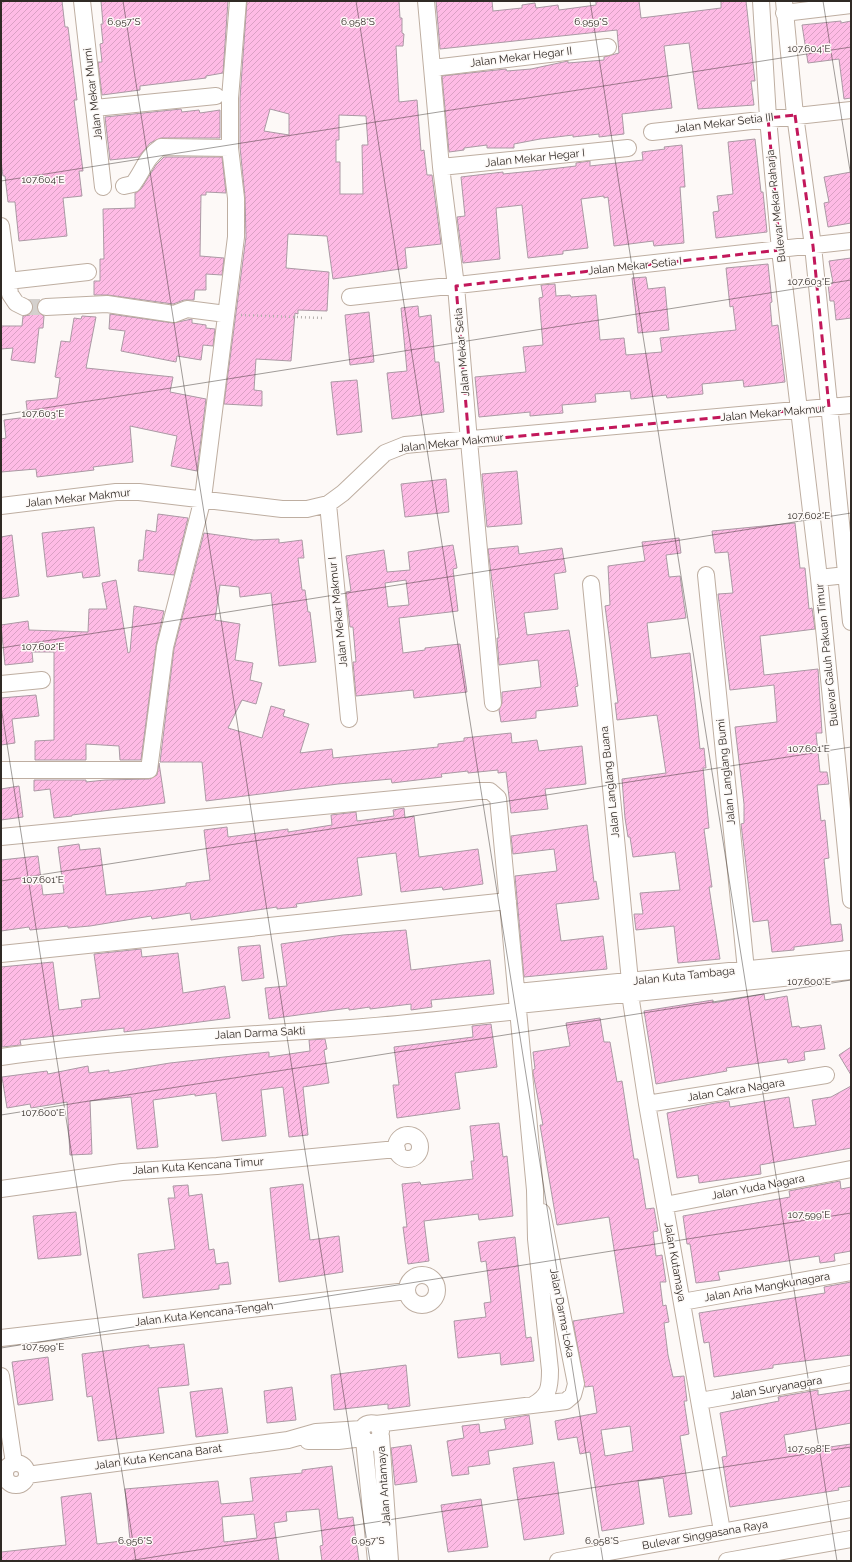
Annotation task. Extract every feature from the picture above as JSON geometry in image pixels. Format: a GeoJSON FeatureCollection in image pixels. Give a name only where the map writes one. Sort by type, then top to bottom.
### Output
{"type":"FeatureCollection","features":[{"type":"Feature","properties":{"kind":"street","name":"Jalan Mekar Murni"},"geometry":{"type":"LineString","coordinates":[[82,1],[103,187]]}},
{"type":"Feature","properties":{"kind":"street"},"geometry":{"type":"LineString","coordinates":[[1,770],[149,770],[165,647],[203,498],[236,237],[237,215],[230,148],[230,98],[238,1]]}},
{"type":"Feature","properties":{"kind":"street","name":"Jalan Mekar Setia"},"geometry":{"type":"LineString","coordinates":[[426,1],[441,167],[456,286],[493,703]]}},
{"type":"Feature","properties":{"kind":"street","name":"Bulevar Mekar Raharja"},"geometry":{"type":"LineString","coordinates":[[761,1],[768,118],[780,250],[800,410]]}},
{"type":"Feature","properties":{"kind":"street"},"geometry":{"type":"LineString","coordinates":[[851,5],[784,7],[795,115],[813,246],[851,622]]}},
{"type":"Feature","properties":{"kind":"street","name":"Jalan Mekar Hegar II"},"geometry":{"type":"LineString","coordinates":[[433,68],[608,47]]}},
{"type":"Feature","properties":{"kind":"street"},"geometry":{"type":"LineString","coordinates":[[95,108],[216,96]]}},
{"type":"Feature","properties":{"kind":"street","name":"Jalan Mekar Setia III"},"geometry":{"type":"LineString","coordinates":[[652,132],[851,110]]}},
{"type":"Feature","properties":{"kind":"street"},"geometry":{"type":"LineString","coordinates":[[124,186],[133,184],[140,175],[146,160],[161,147],[230,148]]}},
{"type":"Feature","properties":{"kind":"street","name":"Jalan Mekar Hegar I"},"geometry":{"type":"LineString","coordinates":[[441,167],[628,148]]}},
{"type":"Feature","properties":{"kind":"street"},"geometry":{"type":"LineString","coordinates":[[1,226],[10,294],[12,300],[24,307]]}},
{"type":"Feature","properties":{"kind":"street","name":"Jalan Mekar Setia I"},"geometry":{"type":"LineString","coordinates":[[350,297],[851,242]]}},
{"type":"Feature","properties":{"kind":"street"},"geometry":{"type":"LineString","coordinates":[[8,281],[88,272]]}},
{"type":"Feature","properties":{"kind":"street"},"geometry":{"type":"LineString","coordinates":[[46,307],[107,304],[120,305],[131,309],[174,314],[187,309],[226,314]]}},
{"type":"Feature","properties":{"kind":"street","name":"Jalan Mekar Makmur"},"geometry":{"type":"LineString","coordinates":[[1,506],[116,492],[139,492],[203,498],[282,509],[307,509],[328,504],[343,493],[385,453],[394,448],[405,445],[469,441],[851,405]]}},
{"type":"Feature","properties":{"kind":"street","name":"Bulevar Galuh Pakuan Timur"},"geometry":{"type":"LineString","coordinates":[[800,410],[819,578],[851,900]]}},
{"type":"Feature","properties":{"kind":"street","name":"Jalan Mekar Makmur I"},"geometry":{"type":"LineString","coordinates":[[328,504],[349,719]]}},
{"type":"Feature","properties":{"kind":"street","name":"Jalan Langlang Bumi"},"geometry":{"type":"LineString","coordinates":[[706,575],[746,970]]}},
{"type":"Feature","properties":{"kind":"street"},"geometry":{"type":"LineString","coordinates":[[819,578],[846,575]]}},
{"type":"Feature","properties":{"kind":"street","name":"Jalan Langlang Buana"},"geometry":{"type":"LineString","coordinates":[[591,584],[630,987]]}},
{"type":"Feature","properties":{"kind":"street"},"geometry":{"type":"LineString","coordinates":[[1,684],[42,680]]}},
{"type":"Feature","properties":{"kind":"street","name":"Jalan Darma Loka"},"geometry":{"type":"LineString","coordinates":[[1,838],[490,791],[498,798],[535,1190],[536,1239],[550,1370],[550,1387],[541,1400],[533,1405]]}},
{"type":"Feature","properties":{"kind":"street"},"geometry":{"type":"LineString","coordinates":[[1,954],[508,901]]}},
{"type":"Feature","properties":{"kind":"street"},"geometry":{"type":"LineString","coordinates":[[851,958],[851,971]]}},
{"type":"Feature","properties":{"kind":"street","name":"Jalan Kuta Tambaga"},"geometry":{"type":"LineString","coordinates":[[518,1003],[746,970],[851,958]]}},
{"type":"Feature","properties":{"kind":"street","name":"Jalan Kuta Tambaga"},"geometry":{"type":"LineString","coordinates":[[630,987],[851,971]]}},
{"type":"Feature","properties":{"kind":"street","name":"Jalan Kutamaya"},"geometry":{"type":"LineString","coordinates":[[630,987],[647,1104],[722,1531]]}},
{"type":"Feature","properties":{"kind":"street","name":"Jalan Darma Sakti"},"geometry":{"type":"LineString","coordinates":[[1,1057],[69,1047],[213,1036],[351,1028],[518,1003]]}},
{"type":"Feature","properties":{"kind":"street","name":"Jalan Cakra Nagara"},"geometry":{"type":"LineString","coordinates":[[647,1104],[826,1075]]}},
{"type":"Feature","properties":{"kind":"street","name":"Jalan Kuta Kencana Timur"},"geometry":{"type":"LineString","coordinates":[[1,1189],[122,1172],[217,1166],[396,1149]]}},
{"type":"Feature","properties":{"kind":"street","name":"Jalan Yuda Nagara"},"geometry":{"type":"LineString","coordinates":[[665,1205],[851,1169]]}},
{"type":"Feature","properties":{"kind":"street","name":"Jalan Darma Loka"},"geometry":{"type":"LineString","coordinates":[[369,1433],[533,1405],[566,1401],[574,1395],[576,1384],[546,1223],[535,1190]]}},
{"type":"Feature","properties":{"kind":"street","name":"Jalan Aria Mangkunagara"},"geometry":{"type":"LineString","coordinates":[[682,1302],[851,1272]]}},
{"type":"Feature","properties":{"kind":"street","name":"Jalan Kuta Kencana Tengah"},"geometry":{"type":"LineString","coordinates":[[1,1338],[407,1291]]}},
{"type":"Feature","properties":{"kind":"street","name":"Jalan Suryanagara"},"geometry":{"type":"LineString","coordinates":[[700,1401],[851,1374]]}},
{"type":"Feature","properties":{"kind":"street","name":"Jalan Kuta Kencana Barat"},"geometry":{"type":"LineString","coordinates":[[1,1376],[14,1463],[24,1466],[27,1475],[288,1440],[316,1432],[369,1433]]}},
{"type":"Feature","properties":{"kind":"street","name":"Jalan Antamaya"},"geometry":{"type":"LineString","coordinates":[[369,1433],[376,1561]]}},
{"type":"Feature","properties":{"kind":"street","name":"Jalan Antamaya"},"geometry":{"type":"LineString","coordinates":[[369,1433],[390,1561]]}},
{"type":"Feature","properties":{"kind":"street","name":"Bulevar Singgasana Raya"},"geometry":{"type":"LineString","coordinates":[[558,1561],[851,1509]]}},
{"type":"Feature","properties":{"kind":"street"},"geometry":{"type":"LineString","coordinates":[[727,1561],[851,1539]]}},
{"type":"Feature","properties":{"kind":"path"},"geometry":{"type":"LineString","coordinates":[[226,314],[322,318]]}},
{"type":"Feature","properties":{"kind":"highlighted area"},"geometry":{"type":"Polygon","coordinates":[[[795,115],[813,246],[829,407],[469,441],[456,286],[780,250],[768,118],[795,115]]]}},
{"type":"Feature","properties":{"kind":"building"},"geometry":{"type":"Polygon","coordinates":[[[62,1],[65,27],[68,27],[77,100],[74,100],[83,171],[79,171],[82,196],[63,198],[67,236],[19,241],[15,202],[8,202],[5,176],[3,176],[1,161],[1,2],[62,1]]]}},
{"type":"Feature","properties":{"kind":"building"},"geometry":{"type":"Polygon","coordinates":[[[101,1],[228,1],[223,73],[206,76],[206,78],[140,86],[140,90],[102,95],[98,62],[102,62],[100,44],[103,43],[101,1]]]}},
{"type":"Feature","properties":{"kind":"building"},"geometry":{"type":"Polygon","coordinates":[[[247,1],[399,1],[400,18],[402,18],[402,33],[404,34],[403,46],[396,46],[399,102],[417,100],[421,151],[424,150],[427,175],[432,175],[441,244],[405,248],[407,268],[333,279],[327,236],[288,234],[286,268],[329,272],[327,311],[298,310],[298,314],[295,313],[291,361],[256,359],[254,390],[262,391],[262,406],[224,404],[246,237],[245,197],[240,147],[240,98],[247,1]],[[270,109],[264,131],[289,135],[289,114],[270,109]],[[339,115],[339,140],[336,140],[336,162],[340,162],[340,194],[363,194],[362,145],[368,145],[366,116],[339,115]]]}},
{"type":"Feature","properties":{"kind":"building"},"geometry":{"type":"Polygon","coordinates":[[[436,1],[492,1],[493,11],[522,8],[522,5],[535,3],[536,8],[558,5],[559,10],[596,5],[596,1],[639,1],[641,18],[721,8],[721,1],[746,1],[755,81],[751,81],[754,105],[698,109],[689,43],[664,46],[672,108],[622,114],[624,134],[599,137],[599,134],[573,137],[573,135],[514,144],[514,148],[487,148],[487,145],[464,148],[464,150],[449,152],[442,76],[506,69],[507,71],[531,69],[568,61],[568,63],[604,60],[604,57],[619,53],[617,30],[440,49],[436,1]]]}},
{"type":"Feature","properties":{"kind":"building"},"geometry":{"type":"Polygon","coordinates":[[[841,21],[841,23],[851,21],[851,98],[844,99],[839,59],[808,63],[802,25],[841,21]]]}},
{"type":"Feature","properties":{"kind":"building"},"geometry":{"type":"Polygon","coordinates":[[[181,109],[182,112],[199,110],[200,113],[220,110],[220,138],[161,138],[150,143],[139,157],[110,160],[105,117],[181,109]]]}},
{"type":"Feature","properties":{"kind":"building"},"geometry":{"type":"Polygon","coordinates":[[[755,139],[767,232],[716,238],[713,212],[719,211],[717,196],[733,194],[728,142],[755,139]]]}},
{"type":"Feature","properties":{"kind":"building"},"geometry":{"type":"Polygon","coordinates":[[[682,145],[685,187],[680,187],[684,243],[654,246],[653,241],[614,246],[608,197],[604,198],[604,196],[581,199],[588,248],[563,251],[563,254],[528,258],[522,205],[496,208],[500,259],[463,263],[457,217],[465,216],[461,177],[576,166],[576,163],[590,161],[590,166],[643,160],[642,152],[682,145]]]}},
{"type":"Feature","properties":{"kind":"building"},"geometry":{"type":"Polygon","coordinates":[[[164,157],[222,157],[226,193],[206,192],[206,195],[201,195],[200,256],[224,258],[222,275],[206,274],[206,290],[195,290],[194,300],[184,300],[173,304],[108,295],[94,295],[94,281],[100,281],[100,259],[104,259],[103,209],[135,208],[135,193],[141,189],[156,165],[164,157]]]}},
{"type":"Feature","properties":{"kind":"building"},"geometry":{"type":"Polygon","coordinates":[[[851,172],[851,223],[828,227],[824,203],[829,202],[824,177],[851,172]]]}},
{"type":"Feature","properties":{"kind":"building"},"geometry":{"type":"Polygon","coordinates":[[[851,258],[851,318],[836,320],[834,301],[830,301],[828,284],[833,283],[829,261],[851,258]]]}},
{"type":"Feature","properties":{"kind":"building"},"geometry":{"type":"Polygon","coordinates":[[[768,264],[772,302],[770,303],[772,326],[778,325],[785,382],[744,387],[743,380],[702,384],[703,394],[667,398],[666,395],[631,399],[630,391],[595,394],[596,402],[562,405],[563,413],[530,416],[530,412],[479,417],[475,377],[526,372],[523,347],[543,345],[539,298],[543,297],[541,285],[555,284],[556,296],[570,295],[571,297],[596,295],[600,340],[624,338],[626,355],[662,352],[660,338],[736,330],[733,306],[730,307],[726,268],[768,264]]]}},
{"type":"Feature","properties":{"kind":"building"},"geometry":{"type":"Polygon","coordinates":[[[646,277],[648,289],[665,287],[669,330],[638,333],[632,278],[646,277]]]}},
{"type":"Feature","properties":{"kind":"building"},"geometry":{"type":"Polygon","coordinates":[[[418,306],[419,317],[431,315],[435,362],[439,362],[444,412],[392,419],[387,373],[407,371],[401,308],[418,306]]]}},
{"type":"Feature","properties":{"kind":"building"},"geometry":{"type":"Polygon","coordinates":[[[33,308],[37,309],[38,312],[44,316],[43,328],[39,328],[35,363],[11,360],[13,348],[1,349],[1,326],[22,326],[23,316],[30,315],[33,308]]]}},
{"type":"Feature","properties":{"kind":"building"},"geometry":{"type":"Polygon","coordinates":[[[369,312],[374,362],[350,365],[345,315],[369,312]]]}},
{"type":"Feature","properties":{"kind":"building"},"geometry":{"type":"Polygon","coordinates":[[[110,314],[173,323],[192,319],[192,323],[206,325],[206,328],[215,329],[213,346],[203,345],[201,360],[177,356],[176,362],[121,351],[125,331],[109,329],[110,314]]]}},
{"type":"Feature","properties":{"kind":"building"},"geometry":{"type":"Polygon","coordinates":[[[82,316],[96,317],[86,368],[173,377],[170,392],[206,399],[197,471],[171,466],[177,436],[130,426],[133,462],[93,467],[94,470],[37,477],[36,469],[1,472],[1,439],[6,438],[4,420],[28,417],[26,401],[57,398],[60,378],[55,377],[61,341],[70,342],[74,318],[81,319],[82,316]]]}},
{"type":"Feature","properties":{"kind":"building"},"geometry":{"type":"Polygon","coordinates":[[[357,380],[362,432],[337,435],[331,382],[357,380]]]}},
{"type":"Feature","properties":{"kind":"building"},"geometry":{"type":"Polygon","coordinates":[[[517,471],[522,524],[487,527],[482,474],[517,471]]]}},
{"type":"Feature","properties":{"kind":"building"},"geometry":{"type":"Polygon","coordinates":[[[446,479],[449,512],[405,517],[401,484],[446,479]]]}},
{"type":"Feature","properties":{"kind":"building"},"geometry":{"type":"Polygon","coordinates":[[[158,514],[188,518],[174,575],[138,571],[139,560],[143,560],[146,530],[156,532],[158,514]]]}},
{"type":"Feature","properties":{"kind":"building"},"geometry":{"type":"Polygon","coordinates":[[[795,523],[800,568],[805,568],[809,609],[812,608],[815,629],[760,636],[764,675],[818,669],[822,733],[816,733],[820,772],[827,772],[829,784],[817,785],[821,821],[825,820],[829,858],[824,859],[831,925],[841,924],[843,941],[794,947],[794,950],[772,952],[768,920],[753,922],[741,824],[744,823],[744,804],[735,727],[777,722],[774,685],[730,690],[718,594],[733,593],[728,552],[715,553],[712,531],[795,523]]]}},
{"type":"Feature","properties":{"kind":"building"},"geometry":{"type":"Polygon","coordinates":[[[94,527],[100,576],[83,578],[82,572],[47,577],[42,533],[94,527]]]}},
{"type":"Feature","properties":{"kind":"building"},"geometry":{"type":"Polygon","coordinates":[[[204,533],[254,540],[279,539],[279,543],[302,540],[304,558],[298,558],[302,590],[305,590],[308,612],[310,612],[316,662],[279,666],[271,593],[240,597],[239,587],[220,585],[215,620],[240,624],[235,660],[253,663],[250,680],[262,683],[256,704],[242,700],[228,728],[262,738],[271,706],[285,710],[283,716],[309,724],[300,753],[332,749],[333,758],[438,747],[438,744],[464,741],[464,738],[511,733],[512,743],[537,740],[539,751],[582,746],[586,784],[545,789],[548,809],[511,813],[506,772],[498,773],[498,770],[441,774],[442,777],[392,783],[391,779],[338,784],[206,801],[202,762],[160,762],[174,649],[204,533]]]}},
{"type":"Feature","properties":{"kind":"building"},"geometry":{"type":"Polygon","coordinates":[[[12,535],[19,596],[1,599],[1,537],[12,535]]]}},
{"type":"Feature","properties":{"kind":"building"},"geometry":{"type":"Polygon","coordinates":[[[679,538],[681,553],[666,555],[669,577],[680,576],[686,618],[647,623],[651,658],[690,653],[700,749],[704,748],[706,768],[703,768],[709,828],[704,829],[712,887],[709,887],[720,959],[678,963],[674,926],[636,930],[634,914],[643,914],[640,893],[680,890],[675,852],[633,857],[625,818],[622,779],[666,773],[657,715],[617,720],[615,703],[618,703],[605,606],[610,605],[608,566],[645,561],[642,542],[679,538]]]}},
{"type":"Feature","properties":{"kind":"building"},"geometry":{"type":"Polygon","coordinates":[[[453,545],[457,568],[453,569],[458,611],[399,618],[403,653],[425,650],[425,648],[460,644],[467,692],[414,698],[413,690],[356,696],[353,662],[356,662],[353,627],[350,627],[346,592],[351,591],[346,556],[384,550],[387,572],[410,570],[408,552],[453,545]],[[406,580],[385,583],[388,607],[409,605],[406,580]]]}},
{"type":"Feature","properties":{"kind":"building"},"geometry":{"type":"Polygon","coordinates":[[[518,546],[519,554],[562,548],[566,572],[554,574],[558,609],[524,613],[527,635],[569,630],[578,686],[575,687],[578,706],[536,711],[536,718],[501,722],[499,710],[502,703],[502,692],[541,687],[538,660],[499,665],[497,638],[499,638],[488,549],[518,546]]]}},
{"type":"Feature","properties":{"kind":"building"},"geometry":{"type":"Polygon","coordinates":[[[116,580],[128,653],[130,652],[134,606],[164,611],[156,646],[141,760],[120,760],[119,746],[86,744],[86,760],[35,760],[35,741],[54,740],[54,652],[32,652],[33,662],[5,665],[1,625],[28,621],[29,630],[88,632],[89,609],[107,609],[102,583],[116,580]]]}},
{"type":"Feature","properties":{"kind":"building"},"geometry":{"type":"Polygon","coordinates":[[[36,695],[39,716],[12,719],[15,743],[1,745],[1,698],[36,695]]]}},
{"type":"Feature","properties":{"kind":"building"},"geometry":{"type":"Polygon","coordinates":[[[159,763],[165,803],[54,818],[50,789],[34,791],[34,780],[86,780],[86,782],[149,779],[157,775],[159,763]]]}},
{"type":"Feature","properties":{"kind":"building"},"geometry":{"type":"Polygon","coordinates":[[[19,786],[23,817],[1,820],[1,789],[19,786]]]}},
{"type":"Feature","properties":{"kind":"building"},"geometry":{"type":"Polygon","coordinates":[[[404,808],[405,818],[414,816],[419,857],[478,849],[483,884],[443,890],[442,887],[401,892],[396,853],[357,858],[362,895],[296,904],[297,907],[277,909],[277,907],[191,920],[190,913],[152,919],[151,916],[90,926],[68,928],[68,926],[30,930],[29,927],[1,931],[1,860],[38,856],[43,895],[64,893],[58,847],[79,844],[80,850],[100,848],[106,895],[148,891],[186,886],[186,883],[210,880],[204,830],[227,827],[228,837],[288,829],[288,832],[332,825],[331,815],[356,812],[357,821],[394,816],[393,810],[404,808]]]}},
{"type":"Feature","properties":{"kind":"building"},"geometry":{"type":"Polygon","coordinates":[[[587,825],[594,882],[596,881],[599,899],[556,904],[561,941],[603,936],[607,969],[524,977],[515,876],[557,871],[554,849],[513,854],[511,836],[587,825]]]}},
{"type":"Feature","properties":{"kind":"building"},"geometry":{"type":"Polygon","coordinates":[[[406,930],[411,970],[490,960],[494,994],[431,1000],[432,1007],[411,1010],[411,1004],[370,1009],[370,1007],[349,1010],[349,1008],[269,1019],[265,988],[287,986],[281,944],[343,935],[406,930]]]}},
{"type":"Feature","properties":{"kind":"building"},"geometry":{"type":"Polygon","coordinates":[[[260,945],[264,978],[242,981],[238,947],[260,945]]]}},
{"type":"Feature","properties":{"kind":"building"},"geometry":{"type":"Polygon","coordinates":[[[141,949],[142,957],[178,953],[183,993],[225,986],[230,1018],[124,1032],[124,1028],[20,1040],[21,1045],[2,1047],[1,967],[53,962],[59,1010],[82,1007],[81,1000],[100,998],[94,954],[141,949]]]}},
{"type":"Feature","properties":{"kind":"building"},"geometry":{"type":"Polygon","coordinates":[[[764,994],[765,1000],[787,996],[792,1027],[799,1026],[800,1028],[821,1025],[825,1049],[804,1052],[805,1060],[788,1063],[787,1059],[726,1068],[727,1071],[656,1084],[644,1011],[713,1000],[713,1003],[764,994]]]}},
{"type":"Feature","properties":{"kind":"building"},"geometry":{"type":"Polygon","coordinates":[[[600,1018],[604,1042],[610,1042],[617,1082],[622,1081],[634,1159],[638,1159],[646,1209],[654,1208],[658,1231],[653,1232],[656,1256],[662,1255],[666,1282],[660,1282],[663,1306],[666,1305],[669,1322],[664,1323],[668,1355],[673,1377],[684,1376],[687,1401],[684,1401],[689,1434],[680,1436],[692,1514],[669,1517],[663,1478],[638,1481],[644,1524],[602,1531],[590,1452],[580,1454],[577,1437],[558,1440],[555,1421],[597,1413],[593,1386],[585,1387],[573,1321],[624,1313],[609,1217],[557,1225],[540,1125],[543,1125],[533,1073],[533,1070],[535,1069],[533,1052],[570,1046],[566,1023],[600,1018]],[[630,1426],[601,1430],[605,1456],[633,1451],[630,1426]]]}},
{"type":"Feature","properties":{"kind":"building"},"geometry":{"type":"Polygon","coordinates":[[[491,1024],[497,1067],[455,1073],[460,1109],[397,1118],[393,1085],[399,1085],[394,1047],[473,1037],[472,1026],[491,1024]]]}},
{"type":"Feature","properties":{"kind":"building"},"geometry":{"type":"Polygon","coordinates":[[[325,1039],[327,1049],[324,1050],[329,1083],[303,1087],[308,1135],[289,1137],[283,1087],[261,1090],[266,1136],[222,1141],[216,1093],[195,1096],[195,1094],[153,1100],[158,1147],[137,1149],[131,1097],[90,1101],[92,1154],[70,1155],[67,1102],[31,1108],[30,1104],[7,1108],[2,1077],[47,1071],[48,1074],[88,1066],[89,1073],[109,1070],[109,1073],[170,1063],[269,1052],[269,1057],[310,1051],[309,1040],[325,1039]]]}},
{"type":"Feature","properties":{"kind":"building"},"geometry":{"type":"Polygon","coordinates":[[[851,1047],[851,1075],[839,1055],[851,1047]]]}},
{"type":"Feature","properties":{"kind":"building"},"geometry":{"type":"Polygon","coordinates":[[[851,1086],[851,1148],[760,1165],[761,1174],[699,1183],[698,1175],[677,1178],[667,1113],[729,1101],[730,1107],[789,1097],[794,1128],[816,1125],[812,1100],[831,1097],[851,1086]]]}},
{"type":"Feature","properties":{"kind":"building"},"geometry":{"type":"Polygon","coordinates":[[[499,1123],[503,1157],[507,1156],[513,1216],[479,1220],[478,1214],[424,1221],[429,1261],[408,1264],[403,1227],[407,1227],[402,1184],[420,1182],[421,1185],[473,1179],[471,1161],[474,1161],[470,1126],[499,1123]]]}},
{"type":"Feature","properties":{"kind":"building"},"geometry":{"type":"Polygon","coordinates":[[[840,1181],[841,1189],[851,1187],[851,1251],[834,1254],[835,1261],[820,1263],[819,1256],[718,1272],[720,1280],[696,1283],[690,1244],[687,1244],[683,1216],[790,1197],[789,1191],[840,1181]]]}},
{"type":"Feature","properties":{"kind":"building"},"geometry":{"type":"Polygon","coordinates":[[[303,1184],[310,1240],[339,1236],[343,1272],[279,1282],[270,1188],[303,1184]]]}},
{"type":"Feature","properties":{"kind":"building"},"geometry":{"type":"Polygon","coordinates":[[[188,1185],[189,1196],[202,1194],[209,1250],[214,1249],[216,1264],[228,1262],[231,1284],[219,1285],[219,1289],[143,1298],[138,1254],[175,1249],[168,1198],[175,1198],[173,1186],[188,1185]]]}},
{"type":"Feature","properties":{"kind":"building"},"geometry":{"type":"Polygon","coordinates":[[[76,1212],[81,1255],[38,1259],[33,1216],[76,1212]]]}},
{"type":"Feature","properties":{"kind":"building"},"geometry":{"type":"Polygon","coordinates":[[[515,1237],[526,1338],[531,1337],[534,1361],[501,1365],[500,1353],[458,1358],[454,1321],[486,1317],[484,1303],[491,1302],[486,1261],[481,1262],[478,1242],[515,1237]]]}},
{"type":"Feature","properties":{"kind":"building"},"geometry":{"type":"Polygon","coordinates":[[[851,1282],[851,1355],[773,1365],[773,1368],[714,1377],[709,1342],[704,1343],[699,1313],[825,1293],[824,1287],[851,1282]]]}},
{"type":"Feature","properties":{"kind":"building"},"geometry":{"type":"Polygon","coordinates":[[[184,1344],[189,1385],[158,1388],[164,1433],[98,1441],[92,1396],[87,1397],[82,1354],[149,1345],[149,1348],[184,1344]]]}},
{"type":"Feature","properties":{"kind":"building"},"geometry":{"type":"Polygon","coordinates":[[[48,1357],[53,1400],[18,1405],[12,1362],[48,1357]]]}},
{"type":"Feature","properties":{"kind":"building"},"geometry":{"type":"Polygon","coordinates":[[[406,1365],[410,1406],[388,1409],[388,1404],[334,1410],[331,1375],[406,1365]]]}},
{"type":"Feature","properties":{"kind":"building"},"geometry":{"type":"Polygon","coordinates":[[[292,1387],[296,1420],[267,1423],[264,1391],[292,1387]]]}},
{"type":"Feature","properties":{"kind":"building"},"geometry":{"type":"Polygon","coordinates":[[[222,1388],[228,1433],[196,1437],[190,1392],[222,1388]]]}},
{"type":"Feature","properties":{"kind":"building"},"geometry":{"type":"Polygon","coordinates":[[[818,1390],[818,1395],[851,1390],[851,1423],[784,1435],[787,1453],[851,1444],[851,1486],[838,1488],[839,1490],[730,1507],[722,1457],[727,1456],[720,1413],[779,1401],[778,1397],[818,1390]]]}},
{"type":"Feature","properties":{"kind":"building"},"geometry":{"type":"Polygon","coordinates":[[[529,1415],[533,1444],[488,1451],[490,1464],[468,1467],[469,1474],[452,1476],[447,1441],[464,1438],[462,1426],[479,1424],[480,1433],[506,1429],[504,1419],[529,1415]]]}},
{"type":"Feature","properties":{"kind":"building"},"geometry":{"type":"Polygon","coordinates":[[[411,1445],[417,1482],[395,1485],[391,1448],[411,1445]]]}},
{"type":"Feature","properties":{"kind":"building"},"geometry":{"type":"Polygon","coordinates":[[[554,1462],[564,1534],[524,1540],[513,1468],[554,1462]]]}},
{"type":"Feature","properties":{"kind":"building"},"geometry":{"type":"Polygon","coordinates":[[[332,1466],[338,1519],[353,1517],[359,1561],[322,1561],[320,1546],[323,1545],[319,1509],[286,1512],[287,1521],[274,1523],[279,1561],[1,1561],[1,1552],[66,1545],[61,1497],[91,1493],[97,1544],[130,1540],[125,1489],[218,1481],[221,1504],[253,1501],[250,1478],[302,1473],[302,1470],[332,1466]],[[254,1514],[222,1517],[224,1542],[257,1538],[254,1514]]]}},
{"type":"Feature","properties":{"kind":"building"},"geometry":{"type":"Polygon","coordinates":[[[481,1499],[488,1547],[448,1552],[441,1505],[481,1499]]]}},
{"type":"Feature","properties":{"kind":"tunnel"},"geometry":{"type":"LineString","coordinates":[[24,307],[46,307]]}}]}
